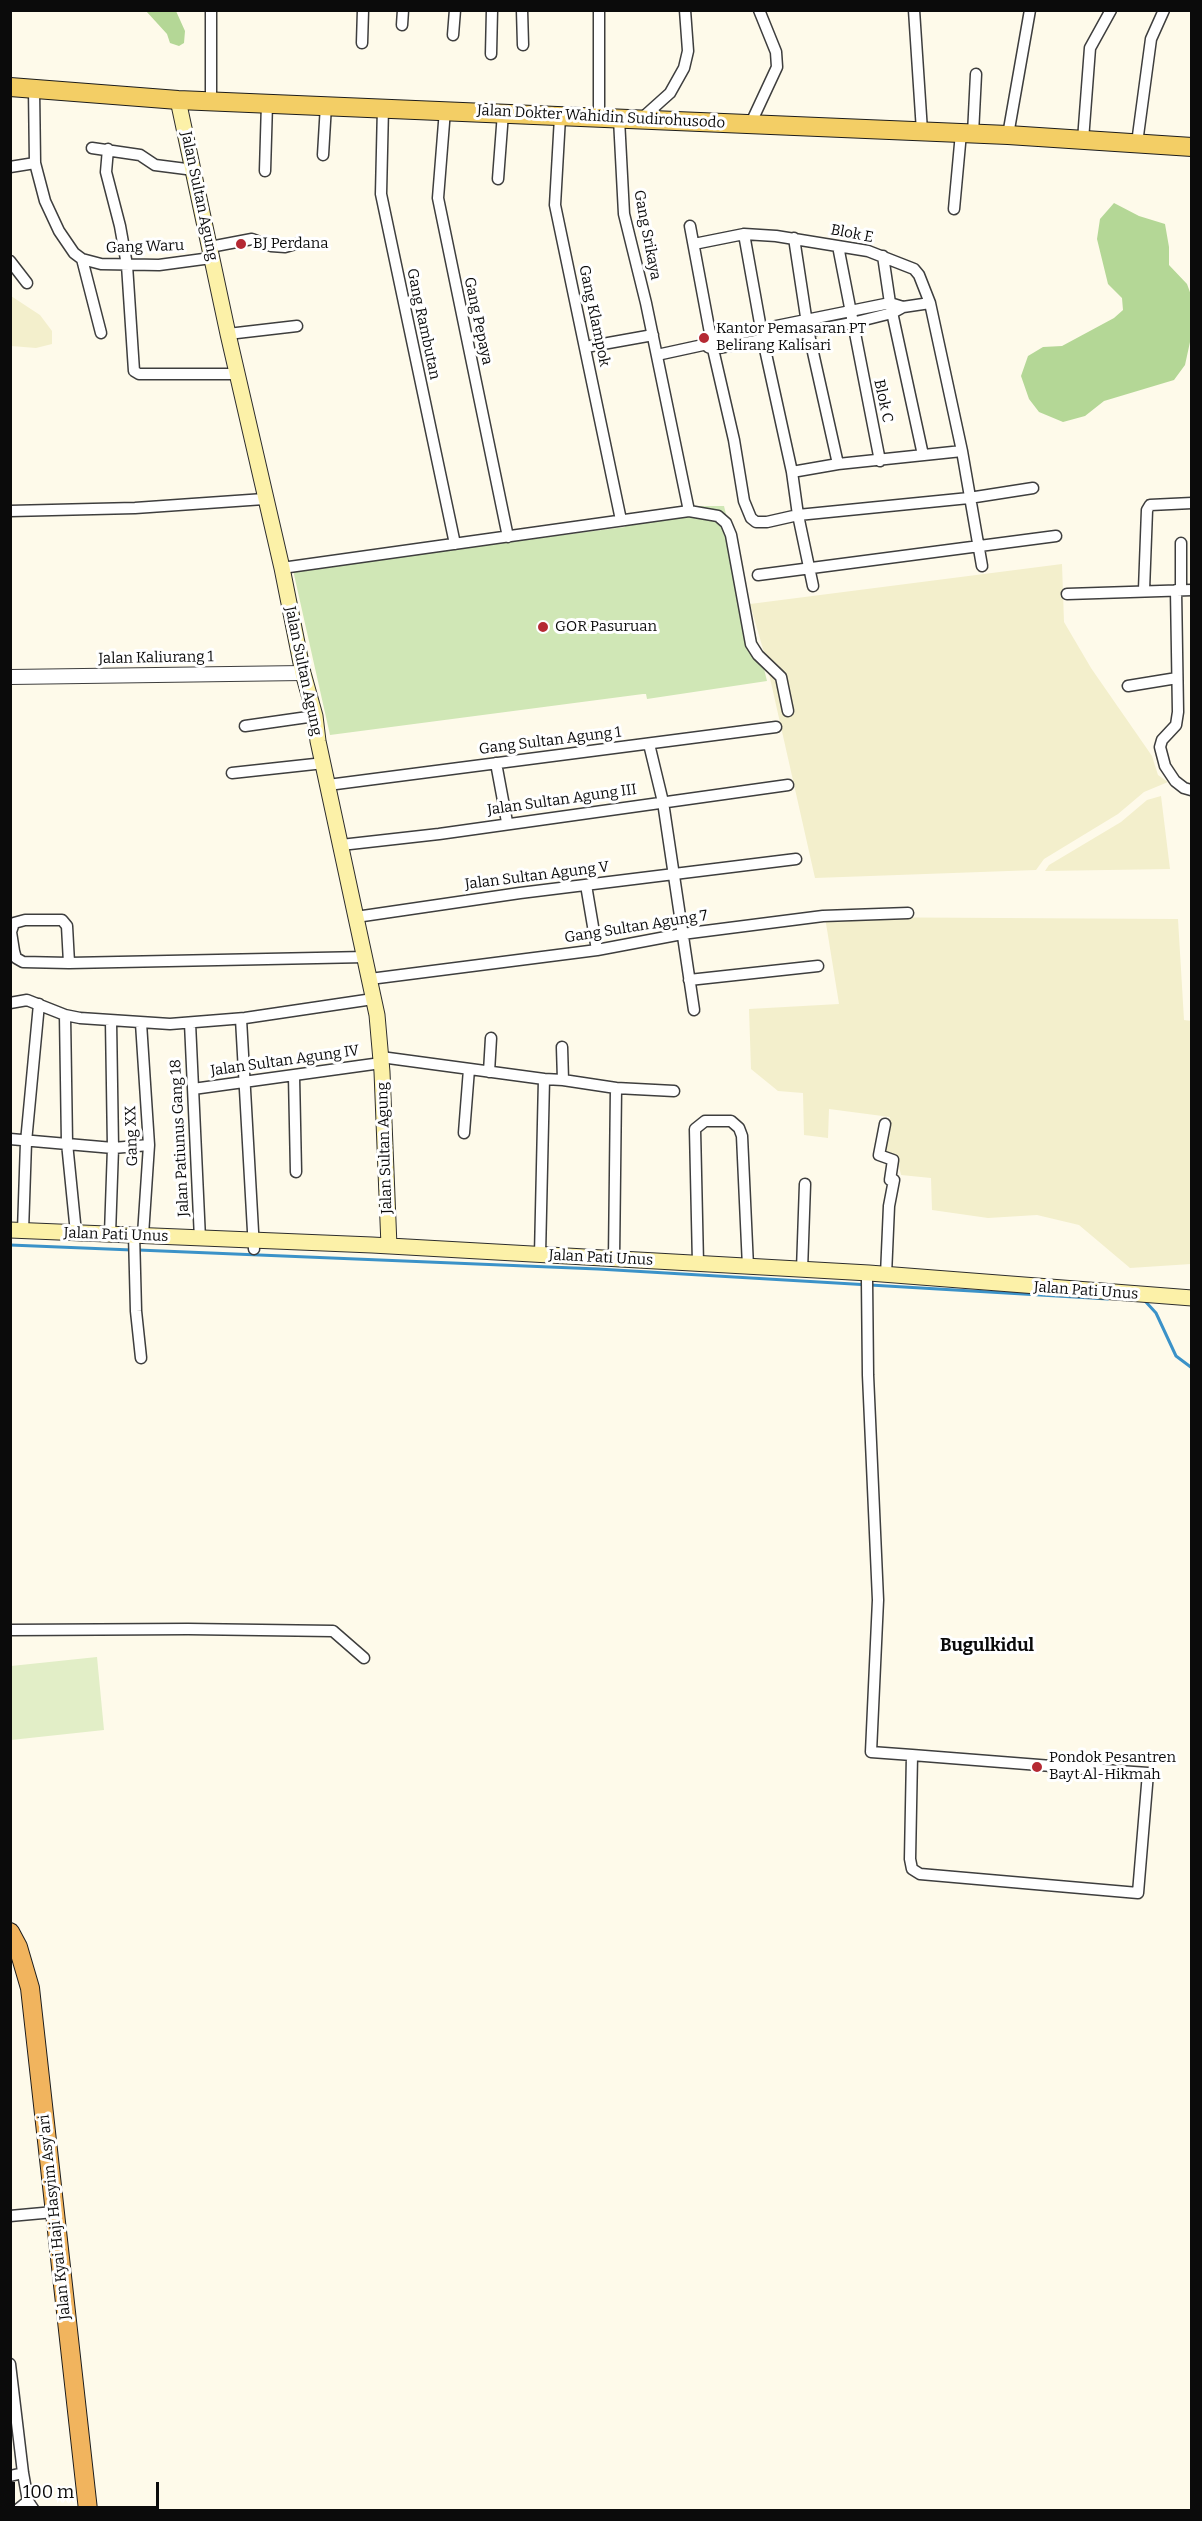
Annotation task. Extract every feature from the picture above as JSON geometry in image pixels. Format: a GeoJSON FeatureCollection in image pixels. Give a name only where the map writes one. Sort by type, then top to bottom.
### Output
{"type":"FeatureCollection","features":[{"type":"Feature","properties":{"kind":"highway","name":"Jalan Kyai Haji Hasyim Asy'ari"},"geometry":{"type":"LineString","coordinates":[[10,1932],[18,1947],[30,1988],[84,2509]]}},
{"type":"Feature","properties":{"kind":"main road","name":"Jalan Dokter Wahidin Sudirohusodo"},"geometry":{"type":"LineString","coordinates":[[10,87],[178,100],[922,131],[1191,147]]}},
{"type":"Feature","properties":{"kind":"main road","name":"Jalan Sultan Agung"},"geometry":{"type":"LineString","coordinates":[[178,100],[264,500],[282,568],[303,673],[315,716],[318,741],[340,845],[366,957],[381,1060],[389,1246]]}},
{"type":"Feature","properties":{"kind":"main road","name":"Jalan Pati Unus"},"geometry":{"type":"LineString","coordinates":[[17,1230],[110,1234],[136,1243],[200,1239],[254,1244],[389,1246],[802,1270],[868,1280],[886,1275],[1191,1298]]}},
{"type":"Feature","properties":{"kind":"street"},"geometry":{"type":"LineString","coordinates":[[211,10],[211,101]]}},
{"type":"Feature","properties":{"kind":"street"},"geometry":{"type":"LineString","coordinates":[[362,43],[363,10]]}},
{"type":"Feature","properties":{"kind":"street"},"geometry":{"type":"LineString","coordinates":[[402,25],[403,10]]}},
{"type":"Feature","properties":{"kind":"street"},"geometry":{"type":"LineString","coordinates":[[453,35],[455,10]]}},
{"type":"Feature","properties":{"kind":"street"},"geometry":{"type":"LineString","coordinates":[[491,54],[492,10]]}},
{"type":"Feature","properties":{"kind":"street"},"geometry":{"type":"LineString","coordinates":[[522,10],[522,45]]}},
{"type":"Feature","properties":{"kind":"street"},"geometry":{"type":"LineString","coordinates":[[599,10],[599,118]]}},
{"type":"Feature","properties":{"kind":"street"},"geometry":{"type":"LineString","coordinates":[[640,119],[670,93],[684,69],[688,51],[685,10]]}},
{"type":"Feature","properties":{"kind":"street"},"geometry":{"type":"LineString","coordinates":[[750,125],[777,68],[776,52],[759,10]]}},
{"type":"Feature","properties":{"kind":"street"},"geometry":{"type":"LineString","coordinates":[[914,10],[922,131]]}},
{"type":"Feature","properties":{"kind":"street"},"geometry":{"type":"LineString","coordinates":[[1008,135],[1030,10]]}},
{"type":"Feature","properties":{"kind":"street"},"geometry":{"type":"LineString","coordinates":[[1083,141],[1090,48],[1111,10]]}},
{"type":"Feature","properties":{"kind":"street"},"geometry":{"type":"LineString","coordinates":[[1137,143],[1151,39],[1164,10]]}},
{"type":"Feature","properties":{"kind":"street"},"geometry":{"type":"LineString","coordinates":[[954,209],[976,74]]}},
{"type":"Feature","properties":{"kind":"street"},"geometry":{"type":"LineString","coordinates":[[34,89],[35,163],[45,201],[67,245],[82,259],[101,333]]}},
{"type":"Feature","properties":{"kind":"street"},"geometry":{"type":"LineString","coordinates":[[265,171],[267,103]]}},
{"type":"Feature","properties":{"kind":"street"},"geometry":{"type":"LineString","coordinates":[[323,155],[326,105]]}},
{"type":"Feature","properties":{"kind":"street","name":"Gang Rambutan"},"geometry":{"type":"LineString","coordinates":[[383,107],[381,190],[454,539]]}},
{"type":"Feature","properties":{"kind":"street","name":"Gang Pepaya"},"geometry":{"type":"LineString","coordinates":[[445,110],[439,194],[507,531]]}},
{"type":"Feature","properties":{"kind":"street"},"geometry":{"type":"LineString","coordinates":[[498,180],[503,113]]}},
{"type":"Feature","properties":{"kind":"street","name":"Gang Klampok"},"geometry":{"type":"LineString","coordinates":[[560,117],[555,200],[620,516]]}},
{"type":"Feature","properties":{"kind":"street","name":"Gang Srikaya"},"geometry":{"type":"LineString","coordinates":[[619,119],[623,204],[688,506]]}},
{"type":"Feature","properties":{"kind":"street"},"geometry":{"type":"LineString","coordinates":[[92,148],[142,156],[155,165],[194,170]]}},
{"type":"Feature","properties":{"kind":"street"},"geometry":{"type":"LineString","coordinates":[[108,149],[106,172],[127,265],[134,371],[139,374],[237,374]]}},
{"type":"Feature","properties":{"kind":"street"},"geometry":{"type":"LineString","coordinates":[[10,167],[35,163]]}},
{"type":"Feature","properties":{"kind":"street"},"geometry":{"type":"LineString","coordinates":[[690,226],[709,344],[734,440],[747,512],[756,522],[798,515],[969,498],[1033,488]]}},
{"type":"Feature","properties":{"kind":"street"},"geometry":{"type":"LineString","coordinates":[[744,234],[813,586]]}},
{"type":"Feature","properties":{"kind":"street","name":"Blok E"},"geometry":{"type":"LineString","coordinates":[[694,244],[744,234],[794,238],[883,256],[914,269],[920,275],[930,303],[962,451],[982,566]]}},
{"type":"Feature","properties":{"kind":"street"},"geometry":{"type":"LineString","coordinates":[[794,238],[808,325],[838,464]]}},
{"type":"Feature","properties":{"kind":"street","name":"Gang Waru"},"geometry":{"type":"LineString","coordinates":[[82,259],[100,264],[159,265],[211,253],[252,239],[271,246],[285,247],[298,243]]}},
{"type":"Feature","properties":{"kind":"street","name":"Blok C"},"geometry":{"type":"LineString","coordinates":[[838,246],[880,460]]}},
{"type":"Feature","properties":{"kind":"street"},"geometry":{"type":"LineString","coordinates":[[883,256],[891,308],[923,455]]}},
{"type":"Feature","properties":{"kind":"street"},"geometry":{"type":"LineString","coordinates":[[11,262],[27,283]]}},
{"type":"Feature","properties":{"kind":"street"},"geometry":{"type":"LineString","coordinates":[[657,355],[891,308],[930,303]]}},
{"type":"Feature","properties":{"kind":"street"},"geometry":{"type":"LineString","coordinates":[[228,334],[297,326]]}},
{"type":"Feature","properties":{"kind":"street"},"geometry":{"type":"LineString","coordinates":[[586,347],[653,335]]}},
{"type":"Feature","properties":{"kind":"street"},"geometry":{"type":"LineString","coordinates":[[792,472],[838,464],[962,451]]}},
{"type":"Feature","properties":{"kind":"street"},"geometry":{"type":"LineString","coordinates":[[10,511],[135,508],[264,500]]}},
{"type":"Feature","properties":{"kind":"street"},"geometry":{"type":"LineString","coordinates":[[1144,590],[1150,505],[1191,503]]}},
{"type":"Feature","properties":{"kind":"street"},"geometry":{"type":"LineString","coordinates":[[282,568],[454,539],[688,506],[718,516],[726,523],[731,535],[751,644],[758,655],[781,677],[788,711]]}},
{"type":"Feature","properties":{"kind":"street"},"geometry":{"type":"LineString","coordinates":[[758,574],[1056,536]]}},
{"type":"Feature","properties":{"kind":"street"},"geometry":{"type":"LineString","coordinates":[[1180,543],[1183,590],[1176,725],[1162,740],[1160,747],[1166,766],[1178,783],[1191,790]]}},
{"type":"Feature","properties":{"kind":"street"},"geometry":{"type":"LineString","coordinates":[[1067,594],[1183,590]]}},
{"type":"Feature","properties":{"kind":"street","name":"Jalan Kaliurang 1"},"geometry":{"type":"LineString","coordinates":[[10,677],[303,673]]}},
{"type":"Feature","properties":{"kind":"street"},"geometry":{"type":"LineString","coordinates":[[1128,686],[1177,678]]}},
{"type":"Feature","properties":{"kind":"street"},"geometry":{"type":"LineString","coordinates":[[245,726],[315,716]]}},
{"type":"Feature","properties":{"kind":"street","name":"Gang Sultan Agung 1"},"geometry":{"type":"LineString","coordinates":[[328,785],[776,727]]}},
{"type":"Feature","properties":{"kind":"street"},"geometry":{"type":"LineString","coordinates":[[649,744],[663,802],[694,1010]]}},
{"type":"Feature","properties":{"kind":"street"},"geometry":{"type":"LineString","coordinates":[[232,772],[324,763]]}},
{"type":"Feature","properties":{"kind":"street"},"geometry":{"type":"LineString","coordinates":[[496,763],[507,822]]}},
{"type":"Feature","properties":{"kind":"street","name":"Jalan Sultan Agung III"},"geometry":{"type":"LineString","coordinates":[[340,845],[439,834],[507,822],[788,785]]}},
{"type":"Feature","properties":{"kind":"street","name":"Jalan Sultan Agung V"},"geometry":{"type":"LineString","coordinates":[[356,916],[796,859]]}},
{"type":"Feature","properties":{"kind":"street"},"geometry":{"type":"LineString","coordinates":[[586,885],[597,950]]}},
{"type":"Feature","properties":{"kind":"street","name":"Gang Sultan Agung 7"},"geometry":{"type":"LineString","coordinates":[[370,979],[597,950],[682,934],[824,916],[908,913]]}},
{"type":"Feature","properties":{"kind":"street"},"geometry":{"type":"LineString","coordinates":[[69,963],[66,922],[57,919],[14,923],[11,932],[14,951],[19,961],[69,963],[366,957]]}},
{"type":"Feature","properties":{"kind":"street"},"geometry":{"type":"LineString","coordinates":[[689,980],[818,966]]}},
{"type":"Feature","properties":{"kind":"street"},"geometry":{"type":"LineString","coordinates":[[10,1003],[27,1000],[111,1029],[190,1029],[240,1026],[326,1008],[375,1007]]}},
{"type":"Feature","properties":{"kind":"street"},"geometry":{"type":"LineString","coordinates":[[17,1230],[39,1004]]}},
{"type":"Feature","properties":{"kind":"street"},"geometry":{"type":"LineString","coordinates":[[65,1015],[67,1143],[76,1233]]}},
{"type":"Feature","properties":{"kind":"street"},"geometry":{"type":"LineString","coordinates":[[240,1026],[254,1244]]}},
{"type":"Feature","properties":{"kind":"street"},"geometry":{"type":"LineString","coordinates":[[110,1234],[113,1148],[111,1029]]}},
{"type":"Feature","properties":{"kind":"street","name":"Gang XX"},"geometry":{"type":"LineString","coordinates":[[141,1029],[149,1144],[136,1243],[136,1311],[141,1358]]}},
{"type":"Feature","properties":{"kind":"street","name":"Jalan Patiunus Gang 18"},"geometry":{"type":"LineString","coordinates":[[190,1029],[200,1239]]}},
{"type":"Feature","properties":{"kind":"street"},"geometry":{"type":"LineString","coordinates":[[489,1072],[491,1038]]}},
{"type":"Feature","properties":{"kind":"street"},"geometry":{"type":"LineString","coordinates":[[562,1047],[563,1080]]}},
{"type":"Feature","properties":{"kind":"street","name":"Jalan Sultan Agung IV"},"geometry":{"type":"LineString","coordinates":[[193,1089],[294,1076],[381,1060],[616,1088],[674,1091]]}},
{"type":"Feature","properties":{"kind":"street"},"geometry":{"type":"LineString","coordinates":[[464,1132],[470,1069]]}},
{"type":"Feature","properties":{"kind":"street"},"geometry":{"type":"LineString","coordinates":[[294,1076],[296,1172]]}},
{"type":"Feature","properties":{"kind":"street"},"geometry":{"type":"LineString","coordinates":[[540,1255],[544,1079]]}},
{"type":"Feature","properties":{"kind":"street"},"geometry":{"type":"LineString","coordinates":[[614,1259],[616,1088]]}},
{"type":"Feature","properties":{"kind":"street"},"geometry":{"type":"LineString","coordinates":[[698,1264],[695,1129],[705,1121],[731,1121],[739,1128],[742,1136],[748,1267]]}},
{"type":"Feature","properties":{"kind":"street"},"geometry":{"type":"LineString","coordinates":[[885,1124],[879,1155],[893,1160],[890,1179],[894,1180],[889,1206],[886,1275]]}},
{"type":"Feature","properties":{"kind":"street"},"geometry":{"type":"LineString","coordinates":[[10,1139],[113,1148],[149,1144]]}},
{"type":"Feature","properties":{"kind":"street"},"geometry":{"type":"LineString","coordinates":[[802,1270],[805,1184]]}},
{"type":"Feature","properties":{"kind":"street"},"geometry":{"type":"LineString","coordinates":[[868,1280],[868,1376],[878,1600],[871,1752],[912,1755],[1148,1773],[1138,1893],[920,1874],[912,1869],[910,1859],[912,1755]]}},
{"type":"Feature","properties":{"kind":"street"},"geometry":{"type":"LineString","coordinates":[[10,1630],[333,1631],[364,1658]]}},
{"type":"Feature","properties":{"kind":"street"},"geometry":{"type":"LineString","coordinates":[[10,2217],[54,2212]]}},
{"type":"Feature","properties":{"kind":"street"},"geometry":{"type":"LineString","coordinates":[[10,2364],[23,2473],[31,2506],[17,2511]]}},
{"type":"Feature","properties":{"kind":"street"},"geometry":{"type":"LineString","coordinates":[[10,2476],[23,2473]]}},
{"type":"Feature","properties":{"kind":"shaded area"},"geometry":{"type":"Polygon","coordinates":[[[11,296],[40,315],[52,331],[52,344],[36,348],[11,346],[11,296]]]}},
{"type":"Feature","properties":{"kind":"shaded area"},"geometry":{"type":"Polygon","coordinates":[[[1062,564],[1064,622],[1091,668],[1152,756],[1158,775],[1168,782],[1144,792],[1118,814],[1044,859],[1036,870],[815,878],[765,656],[750,604],[1062,564]]]}},
{"type":"Feature","properties":{"kind":"shaded area"},"geometry":{"type":"Polygon","coordinates":[[[1161,796],[1170,869],[1045,871],[1049,865],[1121,822],[1147,800],[1161,796]]]}},
{"type":"Feature","properties":{"kind":"shaded area"},"geometry":{"type":"Polygon","coordinates":[[[825,917],[1178,919],[1184,1020],[1192,1021],[1191,1264],[1130,1268],[1079,1225],[1037,1215],[988,1218],[932,1210],[931,1178],[901,1175],[898,1162],[881,1155],[890,1117],[829,1109],[828,1138],[804,1135],[803,1093],[778,1091],[751,1069],[749,1009],[839,1004],[825,917]]]}},
{"type":"Feature","properties":{"kind":"green space"},"geometry":{"type":"Polygon","coordinates":[[[146,11],[176,11],[185,31],[184,43],[179,46],[170,43],[167,34],[146,11]]]}},
{"type":"Feature","properties":{"kind":"green space"},"geometry":{"type":"Polygon","coordinates":[[[1114,203],[1139,216],[1165,224],[1169,265],[1187,284],[1191,295],[1190,342],[1185,365],[1174,380],[1104,401],[1085,416],[1063,422],[1039,412],[1029,399],[1021,376],[1028,356],[1043,347],[1062,346],[1114,318],[1123,310],[1122,298],[1108,284],[1097,239],[1100,219],[1114,203]]]}},
{"type":"Feature","properties":{"kind":"green space","name":"GOR Pasuruan"},"geometry":{"type":"Polygon","coordinates":[[[681,506],[724,506],[767,681],[647,699],[646,694],[643,694],[330,735],[293,570],[625,527],[626,515],[681,506]]]}},
{"type":"Feature","properties":{"kind":"green space"},"geometry":{"type":"Polygon","coordinates":[[[97,1657],[104,1730],[11,1740],[11,1666],[97,1657]]]}},
{"type":"Feature","properties":{"kind":"waterway"},"geometry":{"type":"LineString","coordinates":[[10,1245],[132,1250]]}},
{"type":"Feature","properties":{"kind":"waterway"},"geometry":{"type":"LineString","coordinates":[[138,1250],[598,1269],[1108,1299]]}},
{"type":"Feature","properties":{"kind":"waterway"},"geometry":{"type":"LineString","coordinates":[[1145,1301],[1156,1313],[1176,1356],[1192,1368]]}},
{"type":"Feature","properties":{"kind":"place","name":"BJ Perdana"},"geometry":{"type":"Point","coordinates":[241,244]}},
{"type":"Feature","properties":{"kind":"place","name":"Kantor Pemasaran PT Belirang Kalisari"},"geometry":{"type":"Point","coordinates":[704,338]}},
{"type":"Feature","properties":{"kind":"place","name":"GOR Pasuruan"},"geometry":{"type":"Point","coordinates":[543,627]}},
{"type":"Feature","properties":{"kind":"place","name":"Pondok Pesantren Bayt Al-Hikmah"},"geometry":{"type":"Point","coordinates":[1037,1767]}},
{"type":"Feature","properties":{"kind":"district","name":"Bugulkidul"},"geometry":{"type":"Point","coordinates":[987,1646]}}]}
